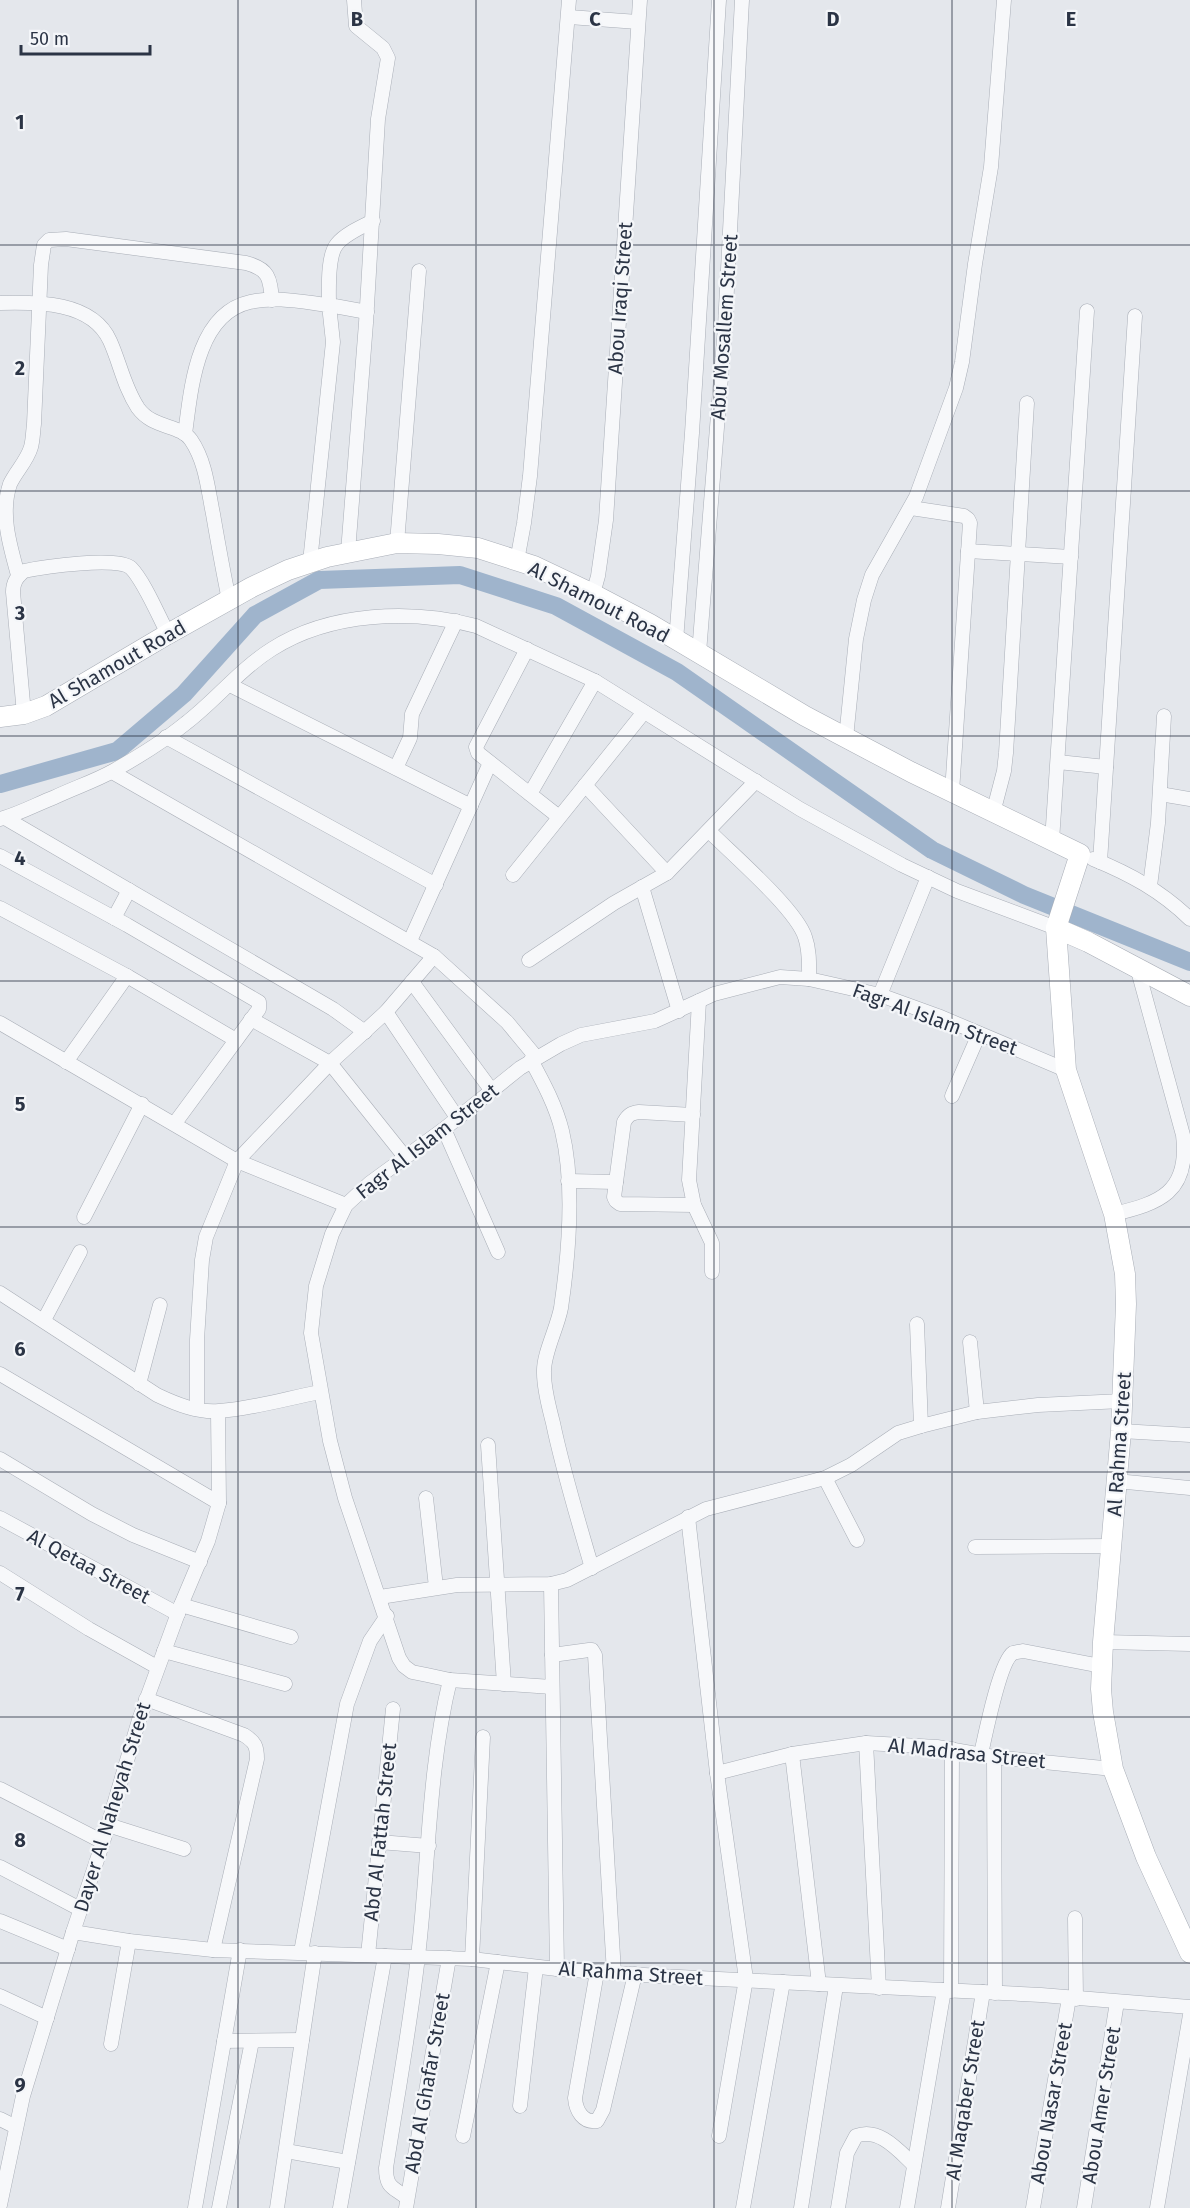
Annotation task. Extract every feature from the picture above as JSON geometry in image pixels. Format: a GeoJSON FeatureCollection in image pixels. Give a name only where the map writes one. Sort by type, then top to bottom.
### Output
{"type":"FeatureCollection","features":[{"type":"Feature","properties":{"kind":"street"},"geometry":{"type":"LineString","coordinates":[[348,552],[367,312],[378,119],[388,58],[383,48],[356,26],[354,0]]}},
{"type":"Feature","properties":{"kind":"street"},"geometry":{"type":"LineString","coordinates":[[517,561],[525,523],[530,476],[570,0]]}},
{"type":"Feature","properties":{"kind":"street","name":"Abou Iraqi Street"},"geometry":{"type":"LineString","coordinates":[[593,594],[598,576],[606,520],[640,0]]}},
{"type":"Feature","properties":{"kind":"street"},"geometry":{"type":"LineString","coordinates":[[676,641],[701,326],[719,0]]}},
{"type":"Feature","properties":{"kind":"street","name":"Abu Mosallem Street"},"geometry":{"type":"LineString","coordinates":[[699,653],[742,0]]}},
{"type":"Feature","properties":{"kind":"street"},"geometry":{"type":"LineString","coordinates":[[846,738],[856,639],[864,600],[872,575],[911,508],[956,388],[962,362],[991,167],[1004,0]]}},
{"type":"Feature","properties":{"kind":"street"},"geometry":{"type":"LineString","coordinates":[[569,17],[638,22]]}},
{"type":"Feature","properties":{"kind":"street"},"geometry":{"type":"LineString","coordinates":[[310,562],[333,342],[329,305],[331,263],[334,247],[338,243],[373,221]]}},
{"type":"Feature","properties":{"kind":"street"},"geometry":{"type":"LineString","coordinates":[[18,575],[4,517],[5,500],[7,478],[31,447],[44,245],[49,240],[56,239],[246,263],[260,267],[267,275],[272,300]]}},
{"type":"Feature","properties":{"kind":"street"},"geometry":{"type":"LineString","coordinates":[[397,543],[419,271]]}},
{"type":"Feature","properties":{"kind":"street"},"geometry":{"type":"LineString","coordinates":[[185,434],[194,374],[203,347],[214,325],[231,309],[250,302],[272,300],[329,305],[367,312]]}},
{"type":"Feature","properties":{"kind":"street"},"geometry":{"type":"LineString","coordinates":[[0,303],[39,302],[86,315],[101,326],[109,339],[130,395],[140,411],[154,423],[185,434],[190,439],[199,455],[206,476],[229,600]]}},
{"type":"Feature","properties":{"kind":"street"},"geometry":{"type":"LineString","coordinates":[[1052,841],[1086,311]]}},
{"type":"Feature","properties":{"kind":"street"},"geometry":{"type":"LineString","coordinates":[[1100,862],[1135,316]]}},
{"type":"Feature","properties":{"kind":"street"},"geometry":{"type":"LineString","coordinates":[[701,326],[722,327]]}},
{"type":"Feature","properties":{"kind":"street"},"geometry":{"type":"LineString","coordinates":[[993,813],[1004,771],[1027,404]]}},
{"type":"Feature","properties":{"kind":"street"},"geometry":{"type":"LineString","coordinates":[[911,508],[959,515],[968,519],[968,551],[952,792]]}},
{"type":"Feature","properties":{"kind":"street","name":"Al Shamout Road"},"geometry":{"type":"LineString","coordinates":[[0,717],[24,714],[46,706],[229,600],[288,570],[310,562],[397,543],[478,548],[534,566],[593,594],[650,624],[846,738],[993,813],[1080,854]]}},
{"type":"Feature","properties":{"kind":"street"},"geometry":{"type":"LineString","coordinates":[[968,551],[1071,557]]}},
{"type":"Feature","properties":{"kind":"street"},"geometry":{"type":"LineString","coordinates":[[24,714],[13,592],[13,584],[18,575],[32,570],[89,563],[126,565],[136,576],[168,634]]}},
{"type":"Feature","properties":{"kind":"street"},"geometry":{"type":"LineString","coordinates":[[2,818],[112,772],[186,724],[272,649],[302,634],[358,619],[415,617],[456,621],[476,626],[595,681],[800,809],[928,877],[967,895],[1057,922],[1190,996]]}},
{"type":"Feature","properties":{"kind":"street"},"geometry":{"type":"LineString","coordinates":[[396,768],[410,738],[412,714],[456,621]]}},
{"type":"Feature","properties":{"kind":"street"},"geometry":{"type":"LineString","coordinates":[[527,650],[476,747],[478,753],[559,817]]}},
{"type":"Feature","properties":{"kind":"street"},"geometry":{"type":"LineString","coordinates":[[530,794],[595,681]]}},
{"type":"Feature","properties":{"kind":"street"},"geometry":{"type":"LineString","coordinates":[[230,685],[471,806]]}},
{"type":"Feature","properties":{"kind":"street"},"geometry":{"type":"LineString","coordinates":[[513,875],[644,712]]}},
{"type":"Feature","properties":{"kind":"street"},"geometry":{"type":"LineString","coordinates":[[1150,886],[1160,794],[1164,716]]}},
{"type":"Feature","properties":{"kind":"street"},"geometry":{"type":"LineString","coordinates":[[166,737],[436,885]]}},
{"type":"Feature","properties":{"kind":"street"},"geometry":{"type":"LineString","coordinates":[[1058,762],[1106,767]]}},
{"type":"Feature","properties":{"kind":"street"},"geometry":{"type":"LineString","coordinates":[[410,941],[490,763]]}},
{"type":"Feature","properties":{"kind":"street"},"geometry":{"type":"LineString","coordinates":[[112,772],[434,956],[499,1014],[534,1059],[562,1129],[568,1181],[566,1278],[559,1318],[543,1372],[558,1447],[592,1568]]}},
{"type":"Feature","properties":{"kind":"street"},"geometry":{"type":"LineString","coordinates":[[529,960],[596,915],[667,873],[756,781]]}},
{"type":"Feature","properties":{"kind":"street"},"geometry":{"type":"LineString","coordinates":[[585,785],[667,873]]}},
{"type":"Feature","properties":{"kind":"street"},"geometry":{"type":"LineString","coordinates":[[1160,794],[1190,799]]}},
{"type":"Feature","properties":{"kind":"street"},"geometry":{"type":"LineString","coordinates":[[2,818],[333,1009],[365,1032]]}},
{"type":"Feature","properties":{"kind":"street"},"geometry":{"type":"LineString","coordinates":[[709,831],[791,913],[805,935],[809,979]]}},
{"type":"Feature","properties":{"kind":"street"},"geometry":{"type":"LineString","coordinates":[[1057,922],[1080,854],[1139,879],[1188,914]]}},
{"type":"Feature","properties":{"kind":"street"},"geometry":{"type":"LineString","coordinates":[[0,856],[254,997],[260,1005],[175,1123]]}},
{"type":"Feature","properties":{"kind":"street"},"geometry":{"type":"LineString","coordinates":[[879,995],[928,877]]}},
{"type":"Feature","properties":{"kind":"street"},"geometry":{"type":"LineString","coordinates":[[642,887],[679,1011]]}},
{"type":"Feature","properties":{"kind":"street"},"geometry":{"type":"LineString","coordinates":[[114,918],[129,890]]}},
{"type":"Feature","properties":{"kind":"street"},"geometry":{"type":"LineString","coordinates":[[0,908],[127,976],[236,1040]]}},
{"type":"Feature","properties":{"kind":"street","name":"Al Rahma Street"},"geometry":{"type":"LineString","coordinates":[[1057,922],[1066,1070],[1114,1214],[1125,1274],[1126,1340],[1121,1431],[1102,1642],[1103,1712],[1113,1769],[1146,1857],[1190,1953]]}},
{"type":"Feature","properties":{"kind":"street"},"geometry":{"type":"LineString","coordinates":[[197,1409],[198,1310],[202,1260],[206,1237],[237,1161],[330,1064],[386,1012],[434,956]]}},
{"type":"Feature","properties":{"kind":"street"},"geometry":{"type":"LineString","coordinates":[[1114,1214],[1149,1205],[1162,1199],[1174,1190],[1187,1164],[1184,1135],[1137,967]]}},
{"type":"Feature","properties":{"kind":"street"},"geometry":{"type":"LineString","coordinates":[[66,1062],[127,976]]}},
{"type":"Feature","properties":{"kind":"street","name":"Fagr Al Islam Street"},"geometry":{"type":"LineString","coordinates":[[552,1687],[450,1680],[412,1672],[399,1658],[387,1616],[345,1498],[330,1441],[311,1333],[312,1312],[322,1262],[346,1205],[405,1156],[444,1130],[534,1059],[581,1035],[655,1021],[714,994],[780,977],[809,979],[879,995],[1066,1070]]}},
{"type":"Feature","properties":{"kind":"street"},"geometry":{"type":"LineString","coordinates":[[412,982],[492,1091]]}},
{"type":"Feature","properties":{"kind":"street"},"geometry":{"type":"LineString","coordinates":[[699,1001],[688,1180],[694,1205],[712,1243],[712,1272]]}},
{"type":"Feature","properties":{"kind":"street"},"geometry":{"type":"LineString","coordinates":[[386,1012],[458,1119]]}},
{"type":"Feature","properties":{"kind":"street"},"geometry":{"type":"LineString","coordinates":[[251,1019],[330,1064],[405,1156]]}},
{"type":"Feature","properties":{"kind":"street"},"geometry":{"type":"LineString","coordinates":[[0,1023],[237,1161],[346,1205]]}},
{"type":"Feature","properties":{"kind":"street"},"geometry":{"type":"LineString","coordinates":[[952,1096],[979,1034]]}},
{"type":"Feature","properties":{"kind":"street"},"geometry":{"type":"LineString","coordinates":[[84,1217],[142,1104]]}},
{"type":"Feature","properties":{"kind":"street"},"geometry":{"type":"LineString","coordinates":[[693,1115],[633,1112],[627,1116],[624,1122],[614,1197],[620,1204],[694,1205]]}},
{"type":"Feature","properties":{"kind":"street"},"geometry":{"type":"LineString","coordinates":[[444,1130],[498,1252]]}},
{"type":"Feature","properties":{"kind":"street"},"geometry":{"type":"LineString","coordinates":[[568,1181],[616,1182]]}},
{"type":"Feature","properties":{"kind":"street"},"geometry":{"type":"LineString","coordinates":[[44,1320],[80,1252]]}},
{"type":"Feature","properties":{"kind":"street"},"geometry":{"type":"LineString","coordinates":[[0,1293],[139,1384],[176,1404],[218,1412],[320,1392]]}},
{"type":"Feature","properties":{"kind":"street"},"geometry":{"type":"LineString","coordinates":[[139,1384],[160,1305]]}},
{"type":"Feature","properties":{"kind":"street"},"geometry":{"type":"LineString","coordinates":[[917,1324],[921,1426]]}},
{"type":"Feature","properties":{"kind":"street"},"geometry":{"type":"LineString","coordinates":[[970,1342],[977,1412]]}},
{"type":"Feature","properties":{"kind":"street"},"geometry":{"type":"LineString","coordinates":[[0,1374],[219,1503]]}},
{"type":"Feature","properties":{"kind":"street"},"geometry":{"type":"LineString","coordinates":[[380,1597],[436,1587],[496,1583],[551,1584],[567,1580],[706,1509],[825,1478],[851,1465],[898,1433],[977,1412],[1038,1404],[1122,1401]]}},
{"type":"Feature","properties":{"kind":"street","name":"Dayer Al Naheyah Street"},"geometry":{"type":"LineString","coordinates":[[0,2205],[16,2127],[80,1909],[157,1667],[208,1541],[219,1503],[218,1412]]}},
{"type":"Feature","properties":{"kind":"street"},"geometry":{"type":"LineString","coordinates":[[1121,1431],[1190,1435]]}},
{"type":"Feature","properties":{"kind":"street"},"geometry":{"type":"LineString","coordinates":[[488,1445],[504,1684]]}},
{"type":"Feature","properties":{"kind":"street"},"geometry":{"type":"LineString","coordinates":[[0,1459],[92,1514],[133,1535],[200,1562]]}},
{"type":"Feature","properties":{"kind":"street"},"geometry":{"type":"LineString","coordinates":[[825,1478],[856,1540]]}},
{"type":"Feature","properties":{"kind":"street"},"geometry":{"type":"LineString","coordinates":[[1116,1481],[1190,1488]]}},
{"type":"Feature","properties":{"kind":"street"},"geometry":{"type":"LineString","coordinates":[[426,1498],[436,1587]]}},
{"type":"Feature","properties":{"kind":"street"},"geometry":{"type":"LineString","coordinates":[[688,1517],[717,1773],[746,1979],[719,2136]]}},
{"type":"Feature","properties":{"kind":"street","name":"Al Qetaa Street"},"geometry":{"type":"LineString","coordinates":[[0,1518],[180,1609],[291,1637]]}},
{"type":"Feature","properties":{"kind":"street"},"geometry":{"type":"LineString","coordinates":[[975,1546],[1110,1546]]}},
{"type":"Feature","properties":{"kind":"street"},"geometry":{"type":"LineString","coordinates":[[0,1573],[88,1629],[157,1667]]}},
{"type":"Feature","properties":{"kind":"street"},"geometry":{"type":"LineString","coordinates":[[551,1584],[556,1969]]}},
{"type":"Feature","properties":{"kind":"street"},"geometry":{"type":"LineString","coordinates":[[276,2208],[302,2040],[308,1953],[347,1704],[370,1641],[387,1616]]}},
{"type":"Feature","properties":{"kind":"street"},"geometry":{"type":"LineString","coordinates":[[1102,1642],[1190,1644]]}},
{"type":"Feature","properties":{"kind":"street"},"geometry":{"type":"LineString","coordinates":[[552,1655],[589,1650],[592,1650],[595,1655],[614,1973]]}},
{"type":"Feature","properties":{"kind":"street"},"geometry":{"type":"LineString","coordinates":[[164,1651],[285,1684]]}},
{"type":"Feature","properties":{"kind":"street","name":"Al Maqaber Street"},"geometry":{"type":"LineString","coordinates":[[948,2208],[989,1992],[987,1756],[1000,1678],[1005,1662],[1012,1654],[1023,1651],[1101,1666]]}},
{"type":"Feature","properties":{"kind":"street"},"geometry":{"type":"LineString","coordinates":[[406,2203],[386,2180],[386,2168],[418,1957],[439,1732],[450,1680]]}},
{"type":"Feature","properties":{"kind":"street"},"geometry":{"type":"LineString","coordinates":[[146,1700],[244,1735],[253,1740],[257,1748],[257,1759],[213,1950]]}},
{"type":"Feature","properties":{"kind":"street","name":"Abd Al Fattah Street"},"geometry":{"type":"LineString","coordinates":[[368,1955],[393,1709]]}},
{"type":"Feature","properties":{"kind":"street"},"geometry":{"type":"LineString","coordinates":[[472,1959],[483,1737]]}},
{"type":"Feature","properties":{"kind":"street"},"geometry":{"type":"LineString","coordinates":[[866,1743],[879,1988]]}},
{"type":"Feature","properties":{"kind":"street","name":"Al Madrasa Street"},"geometry":{"type":"LineString","coordinates":[[717,1773],[792,1754],[866,1743],[952,1749],[987,1756],[1113,1769]]}},
{"type":"Feature","properties":{"kind":"street"},"geometry":{"type":"LineString","coordinates":[[907,2208],[947,1990],[952,1749]]}},
{"type":"Feature","properties":{"kind":"street"},"geometry":{"type":"LineString","coordinates":[[792,1754],[819,1984]]}},
{"type":"Feature","properties":{"kind":"street"},"geometry":{"type":"LineString","coordinates":[[0,1789],[103,1842]]}},
{"type":"Feature","properties":{"kind":"street"},"geometry":{"type":"LineString","coordinates":[[108,1825],[184,1849]]}},
{"type":"Feature","properties":{"kind":"street"},"geometry":{"type":"LineString","coordinates":[[379,1842],[429,1845]]}},
{"type":"Feature","properties":{"kind":"street"},"geometry":{"type":"LineString","coordinates":[[0,1867],[80,1909]]}},
{"type":"Feature","properties":{"kind":"street","name":"Abou Nasar Street"},"geometry":{"type":"LineString","coordinates":[[1033,2208],[1073,1998],[1075,1918]]}},
{"type":"Feature","properties":{"kind":"street"},"geometry":{"type":"LineString","coordinates":[[0,1921],[68,1949]]}},
{"type":"Feature","properties":{"kind":"street","name":"Al Rahma Street"},"geometry":{"type":"LineString","coordinates":[[73,1932],[213,1950],[472,1959],[597,1972],[836,1986],[989,1992],[1190,2007]]}},
{"type":"Feature","properties":{"kind":"street"},"geometry":{"type":"LineString","coordinates":[[111,2044],[129,1941]]}},
{"type":"Feature","properties":{"kind":"street"},"geometry":{"type":"LineString","coordinates":[[195,2208],[240,1950]]}},
{"type":"Feature","properties":{"kind":"street"},"geometry":{"type":"LineString","coordinates":[[340,2208],[385,1956]]}},
{"type":"Feature","properties":{"kind":"street","name":"Abd Al Ghafar Street"},"geometry":{"type":"LineString","coordinates":[[406,2203],[449,1958]]}},
{"type":"Feature","properties":{"kind":"street"},"geometry":{"type":"LineString","coordinates":[[463,2136],[498,1962]]}},
{"type":"Feature","properties":{"kind":"street"},"geometry":{"type":"LineString","coordinates":[[520,2106],[536,1966]]}},
{"type":"Feature","properties":{"kind":"street"},"geometry":{"type":"LineString","coordinates":[[597,1972],[575,2098],[579,2113],[592,2122],[597,2121],[603,2110],[635,1974]]}},
{"type":"Feature","properties":{"kind":"street"},"geometry":{"type":"LineString","coordinates":[[743,2208],[783,1982]]}},
{"type":"Feature","properties":{"kind":"street"},"geometry":{"type":"LineString","coordinates":[[801,2208],[836,1986]]}},
{"type":"Feature","properties":{"kind":"street"},"geometry":{"type":"LineString","coordinates":[[0,1996],[47,2018]]}},
{"type":"Feature","properties":{"kind":"street","name":"Abou Amer Street"},"geometry":{"type":"LineString","coordinates":[[1084,2208],[1117,2002]]}},
{"type":"Feature","properties":{"kind":"street"},"geometry":{"type":"LineString","coordinates":[[1157,2208],[1190,2015]]}},
{"type":"Feature","properties":{"kind":"street"},"geometry":{"type":"LineString","coordinates":[[224,2041],[302,2040]]}},
{"type":"Feature","properties":{"kind":"street"},"geometry":{"type":"LineString","coordinates":[[219,2208],[252,2041]]}},
{"type":"Feature","properties":{"kind":"street"},"geometry":{"type":"LineString","coordinates":[[0,2118],[16,2127]]}},
{"type":"Feature","properties":{"kind":"street"},"geometry":{"type":"LineString","coordinates":[[838,2208],[847,2153],[856,2136],[863,2133],[879,2136],[894,2146],[914,2165]]}},
{"type":"Feature","properties":{"kind":"street"},"geometry":{"type":"LineString","coordinates":[[286,2151],[348,2162]]}},
{"type":"Feature","properties":{"kind":"waterway"},"geometry":{"type":"LineString","coordinates":[[0,784],[117,751],[184,694],[255,615],[319,580],[460,575],[556,606],[677,672],[932,850],[1024,895],[1190,962]]}}]}
